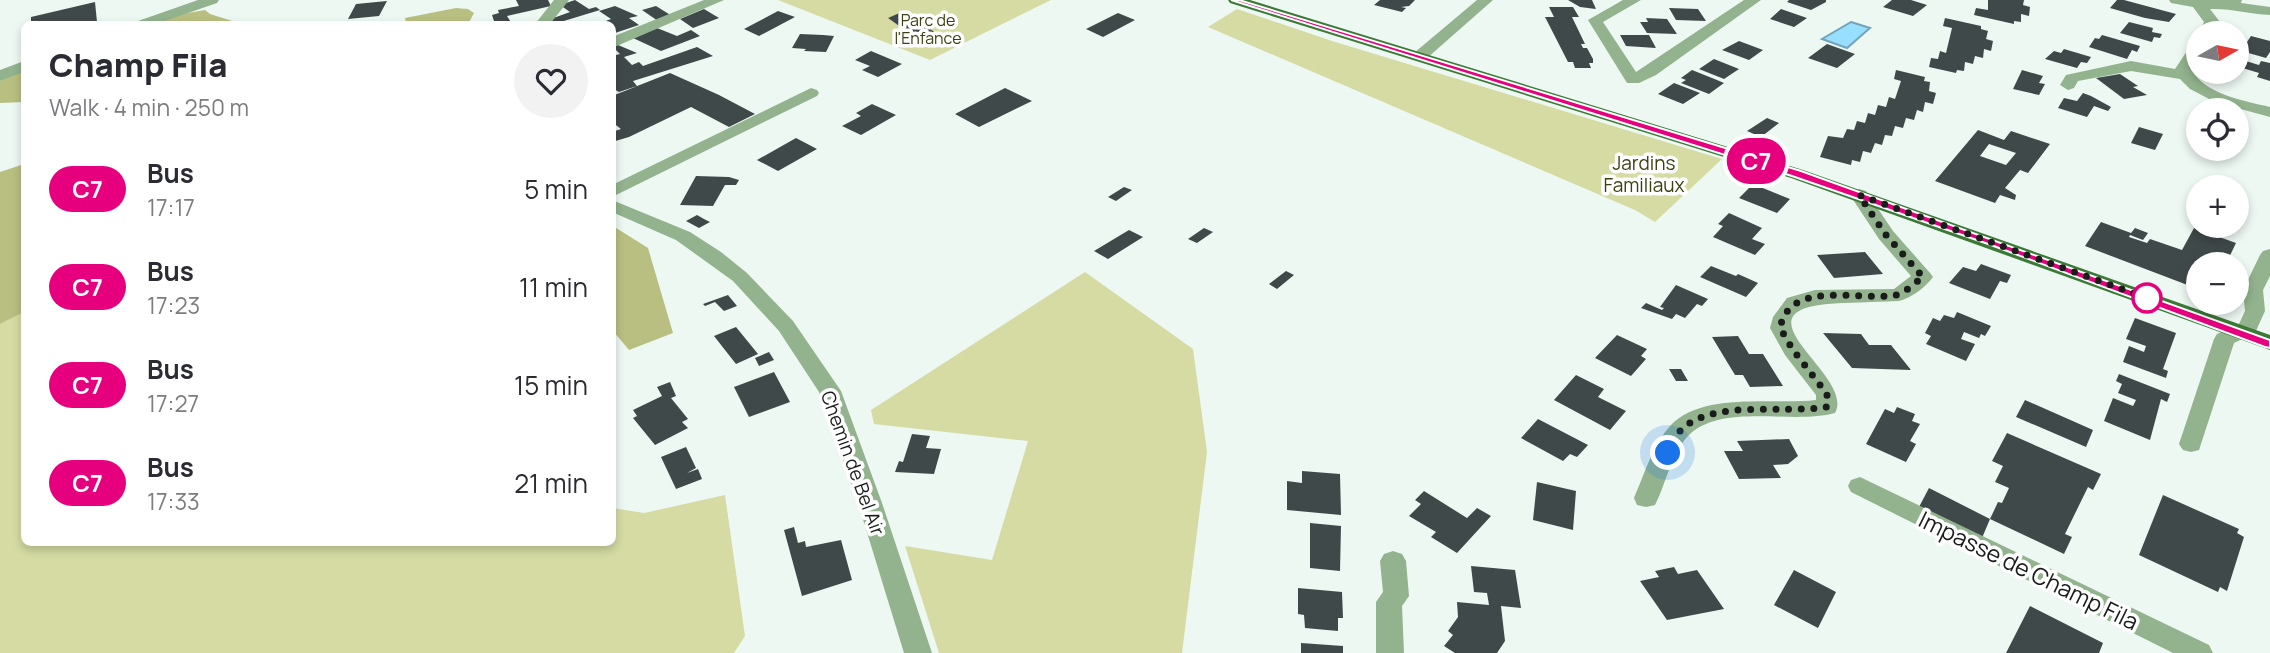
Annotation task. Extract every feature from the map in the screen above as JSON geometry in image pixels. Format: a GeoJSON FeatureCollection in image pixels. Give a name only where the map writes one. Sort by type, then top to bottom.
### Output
{"type":"FeatureCollection","features":[{"type":"Feature","properties":{"kind":"main road"},"geometry":{"type":"LineString","coordinates":[[1236,0],[1726,150],[2270,343]]}},
{"type":"Feature","properties":{"kind":"street"},"geometry":{"type":"LineString","coordinates":[[152,21],[212,0]]}},
{"type":"Feature","properties":{"kind":"street"},"geometry":{"type":"LineString","coordinates":[[544,21],[562,0]]}},
{"type":"Feature","properties":{"kind":"street"},"geometry":{"type":"LineString","coordinates":[[616,41],[717,0]]}},
{"type":"Feature","properties":{"kind":"street"},"geometry":{"type":"LineString","coordinates":[[1420,56],[1486,0]]}},
{"type":"Feature","properties":{"kind":"street"},"geometry":{"type":"LineString","coordinates":[[1634,0],[1595,20],[1633,80],[1650,72],[1754,0]]}},
{"type":"Feature","properties":{"kind":"street"},"geometry":{"type":"LineString","coordinates":[[2176,0],[2199,5],[2230,2],[2247,9],[2270,11]]}},
{"type":"Feature","properties":{"kind":"street"},"geometry":{"type":"LineString","coordinates":[[2199,5],[2211,21]]}},
{"type":"Feature","properties":{"kind":"street"},"geometry":{"type":"LineString","coordinates":[[2184,75],[2186,62]]}},
{"type":"Feature","properties":{"kind":"street"},"geometry":{"type":"LineString","coordinates":[[2068,85],[2078,76],[2131,66],[2184,75],[2197,86],[2222,99],[2270,112]]}},
{"type":"Feature","properties":{"kind":"street"},"geometry":{"type":"LineString","coordinates":[[0,76],[21,67]]}},
{"type":"Feature","properties":{"kind":"street"},"geometry":{"type":"LineString","coordinates":[[616,190],[811,93]]}},
{"type":"Feature","properties":{"kind":"street"},"geometry":{"type":"LineString","coordinates":[[1646,498],[1679,430],[1700,416],[1827,407],[1827,394],[1793,350],[1780,328],[1783,317],[1794,303],[1815,297],[1899,295],[1923,277],[1886,235],[1859,195]]}},
{"type":"Feature","properties":{"kind":"street","name":"Chemin de Bel Air"},"geometry":{"type":"LineString","coordinates":[[616,207],[683,236],[740,277],[786,326],[830,391],[918,653]]}},
{"type":"Feature","properties":{"kind":"street"},"geometry":{"type":"LineString","coordinates":[[2191,444],[2225,339],[2248,328],[2255,311],[2253,290],[2270,255]]}},
{"type":"Feature","properties":{"kind":"street","name":"Impasse de Champ Fila"},"geometry":{"type":"LineString","coordinates":[[1860,486],[2199,653]]}},
{"type":"Feature","properties":{"kind":"street"},"geometry":{"type":"LineString","coordinates":[[1390,653],[1389,602],[1396,596],[1393,561]]}},
{"type":"Feature","properties":{"kind":"green space","name":"Parc de l'Enfance"},"geometry":{"type":"Polygon","coordinates":[[[778,0],[1051,0],[930,60],[778,0]]]}},
{"type":"Feature","properties":{"kind":"green space"},"geometry":{"type":"Polygon","coordinates":[[[456,8],[468,9],[474,13],[470,21],[406,21],[405,18],[456,8]]]}},
{"type":"Feature","properties":{"kind":"green space","name":"Jardins Familiaux"},"geometry":{"type":"Polygon","coordinates":[[[1237,9],[1332,41],[1722,159],[1655,222],[1635,210],[1208,27],[1237,9]]]}},
{"type":"Feature","properties":{"kind":"green space"},"geometry":{"type":"Polygon","coordinates":[[[205,10],[232,21],[158,21],[205,10]]]}},
{"type":"Feature","properties":{"kind":"green space"},"geometry":{"type":"Polygon","coordinates":[[[21,71],[21,102],[0,103],[0,81],[21,71]]]}},
{"type":"Feature","properties":{"kind":"green space"},"geometry":{"type":"Polygon","coordinates":[[[21,165],[21,314],[0,324],[0,172],[21,165]]]}},
{"type":"Feature","properties":{"kind":"green space"},"geometry":{"type":"Polygon","coordinates":[[[616,228],[648,248],[673,333],[629,350],[616,335],[616,228]]]}},
{"type":"Feature","properties":{"kind":"green space"},"geometry":{"type":"Polygon","coordinates":[[[1085,272],[1193,349],[1207,452],[1182,653],[939,653],[905,546],[992,560],[1028,441],[874,424],[871,410],[1085,272]]]}},
{"type":"Feature","properties":{"kind":"green space"},"geometry":{"type":"Polygon","coordinates":[[[21,314],[21,546],[616,546],[616,508],[644,513],[725,495],[745,636],[734,653],[0,653],[0,324],[21,314]]]}},
{"type":"Feature","properties":{"kind":"water"},"geometry":{"type":"Polygon","coordinates":[[[1851,22],[1870,28],[1847,48],[1822,39],[1851,22]]]}},
{"type":"Feature","properties":{"kind":"building"},"geometry":{"type":"Polygon","coordinates":[[[516,0],[548,0],[551,6],[507,16],[510,21],[494,21],[492,15],[499,13],[498,10],[519,6],[516,0]]]}},
{"type":"Feature","properties":{"kind":"building"},"geometry":{"type":"Polygon","coordinates":[[[575,0],[589,9],[596,7],[600,10],[564,21],[548,20],[570,12],[560,5],[575,0]]]}},
{"type":"Feature","properties":{"kind":"building"},"geometry":{"type":"Polygon","coordinates":[[[1380,0],[1415,0],[1409,6],[1401,7],[1406,8],[1402,12],[1374,5],[1380,0]]]}},
{"type":"Feature","properties":{"kind":"building"},"geometry":{"type":"Polygon","coordinates":[[[1568,0],[1592,0],[1596,9],[1580,7],[1568,0]]]}},
{"type":"Feature","properties":{"kind":"building"},"geometry":{"type":"Polygon","coordinates":[[[1892,0],[1911,0],[1927,5],[1913,16],[1883,7],[1892,0]]]}},
{"type":"Feature","properties":{"kind":"building"},"geometry":{"type":"Polygon","coordinates":[[[1988,0],[2024,0],[2023,5],[2030,7],[2029,16],[2021,14],[2021,22],[2014,21],[2014,24],[1974,15],[1976,8],[1988,10],[1988,0]]]}},
{"type":"Feature","properties":{"kind":"building"},"geometry":{"type":"Polygon","coordinates":[[[2117,0],[2176,14],[2169,22],[2145,18],[2110,8],[2117,0]]]}},
{"type":"Feature","properties":{"kind":"building"},"geometry":{"type":"Polygon","coordinates":[[[387,1],[379,16],[348,19],[356,4],[387,1]]]}},
{"type":"Feature","properties":{"kind":"building"},"geometry":{"type":"Polygon","coordinates":[[[95,2],[97,21],[31,21],[31,17],[95,2]]]}},
{"type":"Feature","properties":{"kind":"building"},"geometry":{"type":"Polygon","coordinates":[[[1787,2],[1826,2],[1811,10],[1787,2]]]}},
{"type":"Feature","properties":{"kind":"building"},"geometry":{"type":"Polygon","coordinates":[[[615,6],[638,16],[629,18],[639,25],[616,33],[616,21],[606,21],[611,19],[599,11],[615,6]]]}},
{"type":"Feature","properties":{"kind":"building"},"geometry":{"type":"Polygon","coordinates":[[[656,6],[672,16],[658,21],[642,10],[656,6]]]}},
{"type":"Feature","properties":{"kind":"building"},"geometry":{"type":"Polygon","coordinates":[[[1549,7],[1573,7],[1579,17],[1572,17],[1585,44],[1581,44],[1583,48],[1587,48],[1593,59],[1593,63],[1589,63],[1591,68],[1575,68],[1573,62],[1568,62],[1545,17],[1554,17],[1549,7]]]}},
{"type":"Feature","properties":{"kind":"building"},"geometry":{"type":"Polygon","coordinates":[[[1669,8],[1698,9],[1706,21],[1676,20],[1669,8]]]}},
{"type":"Feature","properties":{"kind":"building"},"geometry":{"type":"Polygon","coordinates":[[[704,9],[719,18],[693,28],[680,19],[704,9]]]}},
{"type":"Feature","properties":{"kind":"building"},"geometry":{"type":"Polygon","coordinates":[[[1781,9],[1807,18],[1794,27],[1770,19],[1781,9]]]}},
{"type":"Feature","properties":{"kind":"building"},"geometry":{"type":"Polygon","coordinates":[[[778,11],[795,17],[759,36],[744,29],[778,11]]]}},
{"type":"Feature","properties":{"kind":"building"},"geometry":{"type":"Polygon","coordinates":[[[904,11],[943,38],[926,45],[888,18],[904,11]]]}},
{"type":"Feature","properties":{"kind":"building"},"geometry":{"type":"Polygon","coordinates":[[[1118,13],[1135,20],[1103,37],[1086,29],[1118,13]]]}},
{"type":"Feature","properties":{"kind":"building"},"geometry":{"type":"Polygon","coordinates":[[[1646,18],[1667,19],[1677,34],[1647,33],[1640,22],[1648,22],[1646,18]]]}},
{"type":"Feature","properties":{"kind":"building"},"geometry":{"type":"Polygon","coordinates":[[[1945,18],[1981,26],[1981,29],[1988,31],[1986,39],[1993,41],[1991,51],[1984,49],[1983,58],[1975,56],[1973,64],[1965,62],[1964,71],[1957,70],[1956,73],[1929,67],[1931,58],[1938,59],[1940,51],[1946,53],[1952,28],[1943,26],[1945,18]]]}},
{"type":"Feature","properties":{"kind":"building"},"geometry":{"type":"Polygon","coordinates":[[[2129,22],[2153,28],[2152,32],[2162,34],[2160,38],[2154,37],[2152,42],[2120,33],[2129,22]]]}},
{"type":"Feature","properties":{"kind":"building"},"geometry":{"type":"Polygon","coordinates":[[[657,28],[677,36],[691,30],[700,36],[661,51],[633,38],[657,28]]]}},
{"type":"Feature","properties":{"kind":"building"},"geometry":{"type":"Polygon","coordinates":[[[800,34],[834,36],[826,52],[804,51],[806,49],[792,48],[800,34]]]}},
{"type":"Feature","properties":{"kind":"building"},"geometry":{"type":"Polygon","coordinates":[[[1620,35],[1649,35],[1656,48],[1626,46],[1620,35]]]}},
{"type":"Feature","properties":{"kind":"building"},"geometry":{"type":"Polygon","coordinates":[[[2102,35],[2140,46],[2137,52],[2132,50],[2127,59],[2089,47],[2095,38],[2099,39],[2102,35]]]}},
{"type":"Feature","properties":{"kind":"building"},"geometry":{"type":"Polygon","coordinates":[[[2251,36],[2270,41],[2270,52],[2266,58],[2249,53],[2251,36]]]}},
{"type":"Feature","properties":{"kind":"building"},"geometry":{"type":"Polygon","coordinates":[[[1739,41],[1763,50],[1749,60],[1722,50],[1739,41]]]}},
{"type":"Feature","properties":{"kind":"building"},"geometry":{"type":"Polygon","coordinates":[[[1827,44],[1855,54],[1837,68],[1808,58],[1827,44]]]}},
{"type":"Feature","properties":{"kind":"building"},"geometry":{"type":"Polygon","coordinates":[[[616,46],[637,53],[624,57],[632,65],[639,62],[643,66],[697,47],[713,56],[633,81],[637,86],[619,92],[616,90],[616,55],[620,54],[616,46]]]}},
{"type":"Feature","properties":{"kind":"building"},"geometry":{"type":"Polygon","coordinates":[[[2064,49],[2091,57],[2087,63],[2081,62],[2077,68],[2045,59],[2054,51],[2061,53],[2064,49]]]}},
{"type":"Feature","properties":{"kind":"building"},"geometry":{"type":"Polygon","coordinates":[[[871,51],[902,64],[878,77],[862,70],[870,66],[855,60],[871,51]]]}},
{"type":"Feature","properties":{"kind":"building"},"geometry":{"type":"Polygon","coordinates":[[[1714,59],[1739,69],[1724,79],[1699,69],[1714,59]]]}},
{"type":"Feature","properties":{"kind":"building"},"geometry":{"type":"Polygon","coordinates":[[[2261,61],[2270,63],[2270,81],[2257,77],[2259,73],[2249,70],[2249,62],[2259,65],[2261,61]]]}},
{"type":"Feature","properties":{"kind":"building"},"geometry":{"type":"Polygon","coordinates":[[[1692,70],[1724,83],[1709,94],[1681,83],[1686,80],[1681,78],[1692,70]]]}},
{"type":"Feature","properties":{"kind":"building"},"geometry":{"type":"Polygon","coordinates":[[[1896,70],[1925,77],[1924,81],[1930,82],[1929,91],[1936,93],[1933,104],[1925,102],[1923,112],[1917,110],[1914,120],[1906,118],[1903,128],[1895,126],[1892,136],[1885,135],[1882,145],[1875,143],[1871,153],[1863,151],[1860,162],[1852,160],[1851,165],[1820,157],[1828,136],[1843,138],[1847,129],[1854,130],[1857,121],[1865,123],[1868,113],[1875,115],[1878,105],[1886,107],[1889,97],[1895,99],[1901,81],[1894,79],[1896,70]]]}},
{"type":"Feature","properties":{"kind":"building"},"geometry":{"type":"Polygon","coordinates":[[[2022,70],[2043,76],[2039,83],[2045,84],[2039,95],[2013,89],[2022,70]]]}},
{"type":"Feature","properties":{"kind":"building"},"geometry":{"type":"Polygon","coordinates":[[[670,73],[755,114],[729,127],[691,107],[616,141],[616,131],[621,129],[616,125],[616,94],[670,73]]]}},
{"type":"Feature","properties":{"kind":"building"},"geometry":{"type":"Polygon","coordinates":[[[2120,74],[2138,86],[2133,87],[2147,95],[2124,99],[2096,78],[2120,74]]]}},
{"type":"Feature","properties":{"kind":"building"},"geometry":{"type":"Polygon","coordinates":[[[1674,83],[1700,93],[1683,104],[1658,94],[1674,83]]]}},
{"type":"Feature","properties":{"kind":"building"},"geometry":{"type":"Polygon","coordinates":[[[1005,88],[1032,101],[979,127],[955,114],[1005,88]]]}},
{"type":"Feature","properties":{"kind":"building"},"geometry":{"type":"Polygon","coordinates":[[[2083,93],[2111,107],[2108,111],[2094,106],[2087,117],[2058,108],[2064,98],[2077,101],[2083,93]]]}},
{"type":"Feature","properties":{"kind":"building"},"geometry":{"type":"Polygon","coordinates":[[[872,104],[896,115],[861,135],[842,126],[861,116],[856,113],[872,104]]]}},
{"type":"Feature","properties":{"kind":"building"},"geometry":{"type":"Polygon","coordinates":[[[1767,118],[1779,123],[1761,137],[1747,131],[1767,118]]]}},
{"type":"Feature","properties":{"kind":"building"},"geometry":{"type":"Polygon","coordinates":[[[2139,127],[2163,134],[2155,150],[2131,143],[2139,127]]]}},
{"type":"Feature","properties":{"kind":"building"},"geometry":{"type":"Polygon","coordinates":[[[1978,130],[2004,140],[2011,131],[2050,144],[2028,173],[2020,170],[2005,188],[2016,195],[2015,200],[2000,195],[1995,203],[1935,181],[1978,130]],[[1989,144],[1980,156],[2006,165],[2016,153],[1989,144]]]}},
{"type":"Feature","properties":{"kind":"building"},"geometry":{"type":"Polygon","coordinates":[[[796,138],[817,149],[778,171],[757,160],[796,138]]]}},
{"type":"Feature","properties":{"kind":"building"},"geometry":{"type":"Polygon","coordinates":[[[696,176],[739,180],[736,185],[725,185],[713,206],[680,205],[696,176]]]}},
{"type":"Feature","properties":{"kind":"building"},"geometry":{"type":"Polygon","coordinates":[[[1753,184],[1790,199],[1777,213],[1739,198],[1753,184]]]}},
{"type":"Feature","properties":{"kind":"building"},"geometry":{"type":"Polygon","coordinates":[[[1124,187],[1132,190],[1116,201],[1108,197],[1124,187]]]}},
{"type":"Feature","properties":{"kind":"building"},"geometry":{"type":"Polygon","coordinates":[[[1729,213],[1762,228],[1752,239],[1765,244],[1755,255],[1713,237],[1723,226],[1718,224],[1729,213]]]}},
{"type":"Feature","properties":{"kind":"building"},"geometry":{"type":"Polygon","coordinates":[[[697,215],[710,222],[699,228],[686,221],[697,215]]]}},
{"type":"Feature","properties":{"kind":"building"},"geometry":{"type":"Polygon","coordinates":[[[2101,222],[2131,233],[2135,228],[2148,233],[2143,240],[2130,235],[2129,237],[2147,243],[2150,239],[2182,250],[2189,238],[2222,238],[2236,243],[2232,252],[2186,252],[2186,284],[2085,246],[2101,222]]]}},
{"type":"Feature","properties":{"kind":"building"},"geometry":{"type":"Polygon","coordinates":[[[1204,228],[1213,232],[1197,243],[1188,239],[1204,228]]]}},
{"type":"Feature","properties":{"kind":"building"},"geometry":{"type":"Polygon","coordinates":[[[1129,230],[1143,237],[1108,259],[1094,251],[1129,230]]]}},
{"type":"Feature","properties":{"kind":"building"},"geometry":{"type":"Polygon","coordinates":[[[1865,252],[1883,274],[1834,278],[1817,255],[1865,252]]]}},
{"type":"Feature","properties":{"kind":"building"},"geometry":{"type":"Polygon","coordinates":[[[1981,264],[2011,275],[2007,283],[2000,281],[1990,299],[1949,283],[1963,267],[1976,271],[1981,264]]]}},
{"type":"Feature","properties":{"kind":"building"},"geometry":{"type":"Polygon","coordinates":[[[1711,266],[1758,283],[1746,297],[1700,277],[1711,266]]]}},
{"type":"Feature","properties":{"kind":"building"},"geometry":{"type":"Polygon","coordinates":[[[1286,271],[1294,275],[1277,289],[1269,284],[1286,271]]]}},
{"type":"Feature","properties":{"kind":"building"},"geometry":{"type":"Polygon","coordinates":[[[1676,285],[1708,299],[1702,306],[1697,304],[1685,318],[1676,314],[1672,319],[1641,308],[1646,303],[1662,310],[1664,308],[1660,307],[1676,285]]]}},
{"type":"Feature","properties":{"kind":"building"},"geometry":{"type":"Polygon","coordinates":[[[728,295],[737,306],[724,311],[715,302],[705,306],[703,304],[728,295]]]}},
{"type":"Feature","properties":{"kind":"building"},"geometry":{"type":"Polygon","coordinates":[[[1957,312],[1991,326],[1985,336],[1981,334],[1979,338],[1964,332],[1961,339],[1975,344],[1966,361],[1926,344],[1931,336],[1925,333],[1933,318],[1940,321],[1944,315],[1954,318],[1957,312]]]}},
{"type":"Feature","properties":{"kind":"building"},"geometry":{"type":"Polygon","coordinates":[[[2135,318],[2176,333],[2163,369],[2168,371],[2166,378],[2123,362],[2129,346],[2144,352],[2146,346],[2126,339],[2135,318]]]}},
{"type":"Feature","properties":{"kind":"building"},"geometry":{"type":"Polygon","coordinates":[[[736,327],[758,354],[736,364],[714,336],[736,327]]]}},
{"type":"Feature","properties":{"kind":"building"},"geometry":{"type":"Polygon","coordinates":[[[1823,333],[1861,334],[1869,345],[1891,345],[1911,370],[1852,368],[1823,333]]]}},
{"type":"Feature","properties":{"kind":"building"},"geometry":{"type":"Polygon","coordinates":[[[1617,335],[1647,349],[1641,356],[1646,359],[1631,376],[1595,358],[1617,335]]]}},
{"type":"Feature","properties":{"kind":"building"},"geometry":{"type":"Polygon","coordinates":[[[1738,336],[1749,354],[1763,354],[1783,386],[1750,387],[1743,375],[1735,375],[1712,337],[1738,336]]]}},
{"type":"Feature","properties":{"kind":"building"},"geometry":{"type":"Polygon","coordinates":[[[769,352],[774,360],[759,366],[755,358],[769,352]]]}},
{"type":"Feature","properties":{"kind":"building"},"geometry":{"type":"Polygon","coordinates":[[[1669,369],[1681,369],[1688,381],[1676,381],[1669,369]]]}},
{"type":"Feature","properties":{"kind":"building"},"geometry":{"type":"Polygon","coordinates":[[[774,372],[790,402],[749,417],[734,387],[774,372]]]}},
{"type":"Feature","properties":{"kind":"building"},"geometry":{"type":"Polygon","coordinates":[[[2119,374],[2170,394],[2167,402],[2161,399],[2150,440],[2104,421],[2113,398],[2133,406],[2136,400],[2118,393],[2122,384],[2116,381],[2119,374]]]}},
{"type":"Feature","properties":{"kind":"building"},"geometry":{"type":"Polygon","coordinates":[[[1576,375],[1604,389],[1598,397],[1626,411],[1610,430],[1554,400],[1576,375]]]}},
{"type":"Feature","properties":{"kind":"building"},"geometry":{"type":"Polygon","coordinates":[[[670,382],[676,396],[671,398],[688,419],[682,422],[688,428],[655,445],[633,418],[637,416],[633,410],[662,396],[657,387],[670,382]]]}},
{"type":"Feature","properties":{"kind":"building"},"geometry":{"type":"Polygon","coordinates":[[[2025,400],[2093,430],[2086,447],[2016,417],[2025,400]]]}},
{"type":"Feature","properties":{"kind":"building"},"geometry":{"type":"Polygon","coordinates":[[[1897,407],[1915,414],[1912,421],[1920,424],[1910,441],[1916,444],[1906,462],[1866,444],[1885,409],[1894,413],[1897,407]]]}},
{"type":"Feature","properties":{"kind":"building"},"geometry":{"type":"Polygon","coordinates":[[[1538,419],[1588,445],[1577,457],[1570,454],[1563,461],[1521,438],[1538,419]]]}},
{"type":"Feature","properties":{"kind":"building"},"geometry":{"type":"Polygon","coordinates":[[[2007,433],[2101,474],[2093,490],[2088,487],[2065,534],[2072,537],[2064,554],[1990,519],[2009,488],[1995,482],[2003,466],[1992,461],[2007,433]]]}},
{"type":"Feature","properties":{"kind":"building"},"geometry":{"type":"Polygon","coordinates":[[[912,434],[930,436],[926,448],[941,449],[934,474],[895,472],[899,461],[903,462],[912,434]]]}},
{"type":"Feature","properties":{"kind":"building"},"geometry":{"type":"Polygon","coordinates":[[[1789,439],[1798,456],[1788,464],[1773,465],[1781,478],[1739,479],[1724,451],[1743,451],[1737,441],[1789,439]]]}},
{"type":"Feature","properties":{"kind":"building"},"geometry":{"type":"Polygon","coordinates":[[[686,447],[696,468],[687,473],[698,469],[702,479],[676,489],[661,457],[686,447]]]}},
{"type":"Feature","properties":{"kind":"building"},"geometry":{"type":"Polygon","coordinates":[[[1302,471],[1340,474],[1341,515],[1287,510],[1287,481],[1302,483],[1302,471]]]}},
{"type":"Feature","properties":{"kind":"building"},"geometry":{"type":"Polygon","coordinates":[[[1537,482],[1576,491],[1573,530],[1533,520],[1537,482]]]}},
{"type":"Feature","properties":{"kind":"building"},"geometry":{"type":"Polygon","coordinates":[[[1929,488],[1990,519],[1982,538],[1919,507],[1929,488]]]}},
{"type":"Feature","properties":{"kind":"building"},"geometry":{"type":"Polygon","coordinates":[[[1424,491],[1467,518],[1477,508],[1491,516],[1457,553],[1431,537],[1436,532],[1409,516],[1421,504],[1415,500],[1424,491]]]}},
{"type":"Feature","properties":{"kind":"building"},"geometry":{"type":"Polygon","coordinates":[[[2163,495],[2239,529],[2237,533],[2244,537],[2227,591],[2220,587],[2218,592],[2139,555],[2163,495]]]}},
{"type":"Feature","properties":{"kind":"building"},"geometry":{"type":"Polygon","coordinates":[[[1310,523],[1341,526],[1340,571],[1310,568],[1310,523]]]}},
{"type":"Feature","properties":{"kind":"building"},"geometry":{"type":"Polygon","coordinates":[[[794,527],[798,543],[805,541],[806,547],[841,540],[852,580],[802,596],[784,530],[794,527]]]}},
{"type":"Feature","properties":{"kind":"building"},"geometry":{"type":"Polygon","coordinates":[[[1471,566],[1515,570],[1521,608],[1501,606],[1505,641],[1497,653],[1455,653],[1444,646],[1453,635],[1448,631],[1458,617],[1457,602],[1489,605],[1487,593],[1474,592],[1471,566]]]}},
{"type":"Feature","properties":{"kind":"building"},"geometry":{"type":"Polygon","coordinates":[[[1674,567],[1678,574],[1697,570],[1724,609],[1667,620],[1640,581],[1659,577],[1655,571],[1674,567]]]}},
{"type":"Feature","properties":{"kind":"building"},"geometry":{"type":"Polygon","coordinates":[[[1794,570],[1836,592],[1818,628],[1774,605],[1794,570]]]}},
{"type":"Feature","properties":{"kind":"building"},"geometry":{"type":"Polygon","coordinates":[[[1298,588],[1342,592],[1343,618],[1338,618],[1338,631],[1305,628],[1304,615],[1298,614],[1298,588]]]}},
{"type":"Feature","properties":{"kind":"building"},"geometry":{"type":"Polygon","coordinates":[[[2030,606],[2103,643],[2099,653],[2006,653],[2030,606]]]}},
{"type":"Feature","properties":{"kind":"building"},"geometry":{"type":"Polygon","coordinates":[[[1301,643],[1343,646],[1343,653],[1301,653],[1301,643]]]}},
{"type":"Feature","properties":{"kind":"bus line","name":"C7"},"geometry":{"type":"LineString","coordinates":[[1235,0],[1726,150],[1995,243],[2270,343]]}},
{"type":"Feature","properties":{"kind":"route"},"geometry":{"type":"LineString","coordinates":[[1668,453],[1679,430],[1700,416],[1827,407],[1827,394],[1793,350],[1780,328],[1783,317],[1794,303],[1815,297],[1899,295],[1923,277],[1886,235],[1859,195],[2147,298]]}}]}
